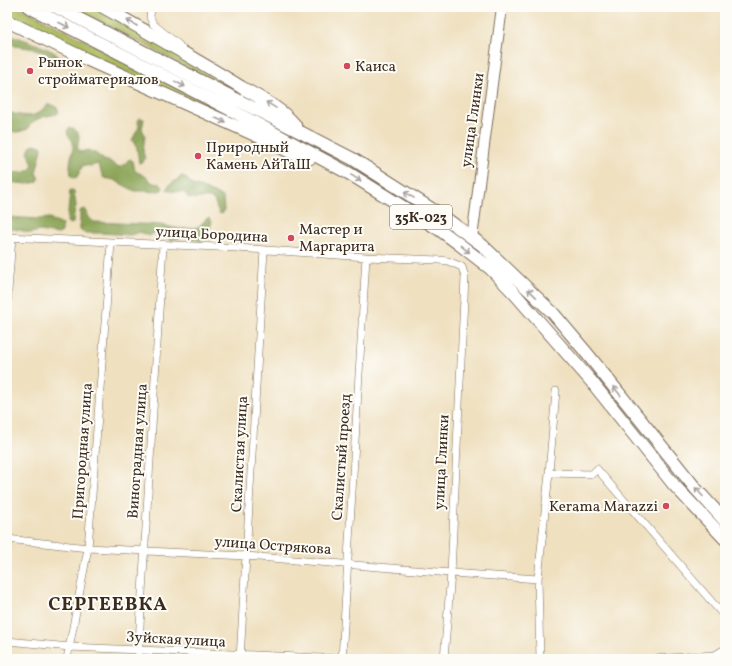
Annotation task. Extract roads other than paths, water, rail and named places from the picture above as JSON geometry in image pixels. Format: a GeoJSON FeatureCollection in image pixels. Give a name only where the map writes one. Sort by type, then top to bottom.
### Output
{"type":"FeatureCollection","features":[{"type":"Feature","properties":{"kind":"main road","name":"35К-023"},"geometry":{"type":"LineString","coordinates":[[29,7],[231,110],[333,165],[395,201],[440,230],[490,269],[516,294],[591,381],[674,485],[725,539]]}},
{"type":"Feature","properties":{"kind":"main road","name":"35К-023"},"geometry":{"type":"LineString","coordinates":[[56,7],[353,159],[442,215],[482,245],[553,314],[585,351],[696,489],[725,521]]}},
{"type":"Feature","properties":{"kind":"main road"},"geometry":{"type":"LineString","coordinates":[[103,7],[202,63],[279,110],[289,118],[300,131]]}},
{"type":"Feature","properties":{"kind":"main road","name":"улица Глинки"},"geometry":{"type":"LineString","coordinates":[[472,238],[502,7]]}},
{"type":"Feature","properties":{"kind":"main road"},"geometry":{"type":"LineString","coordinates":[[7,21],[294,154],[333,165]]}},
{"type":"Feature","properties":{"kind":"street"},"geometry":{"type":"LineString","coordinates":[[152,7],[150,17],[153,24],[202,63]]}},
{"type":"Feature","properties":{"kind":"street"},"geometry":{"type":"LineString","coordinates":[[7,305],[10,237]]}},
{"type":"Feature","properties":{"kind":"street","name":"улица Бородина"},"geometry":{"type":"LineString","coordinates":[[10,237],[439,260],[448,261],[462,267]]}},
{"type":"Feature","properties":{"kind":"street","name":"Пригородная улица"},"geometry":{"type":"LineString","coordinates":[[67,659],[88,548],[111,243]]}},
{"type":"Feature","properties":{"kind":"street","name":"Виноградная улица"},"geometry":{"type":"LineString","coordinates":[[138,659],[163,245]]}},
{"type":"Feature","properties":{"kind":"street","name":"Скалистая улица"},"geometry":{"type":"LineString","coordinates":[[240,657],[264,250]]}},
{"type":"Feature","properties":{"kind":"street","name":"Скалистый проезд"},"geometry":{"type":"LineString","coordinates":[[343,659],[347,564],[366,257]]}},
{"type":"Feature","properties":{"kind":"street","name":"улица Глинки"},"geometry":{"type":"LineString","coordinates":[[444,659],[451,573],[465,277],[462,267]]}},
{"type":"Feature","properties":{"kind":"street"},"geometry":{"type":"LineString","coordinates":[[540,659],[538,579],[550,473],[556,391]]}},
{"type":"Feature","properties":{"kind":"street"},"geometry":{"type":"LineString","coordinates":[[550,473],[592,474],[597,470],[725,618]]}},
{"type":"Feature","properties":{"kind":"street","name":"улица Острякова"},"geometry":{"type":"LineString","coordinates":[[7,539],[88,548],[246,556],[538,579]]}},
{"type":"Feature","properties":{"kind":"street","name":"Зуйская улица"},"geometry":{"type":"LineString","coordinates":[[7,641],[70,647],[240,657],[343,659]]}},
{"type":"Feature","properties":{"kind":"street"},"geometry":{"type":"LineString","coordinates":[[654,659],[716,655],[725,650]]}},
{"type":"Feature","properties":{"kind":"place","name":"Каиса"},"geometry":{"type":"Point","coordinates":[347,66]}},
{"type":"Feature","properties":{"kind":"place","name":"Рынок стройматериалов"},"geometry":{"type":"Point","coordinates":[30,71]}},
{"type":"Feature","properties":{"kind":"place","name":"Природный Камень АйТаШ"},"geometry":{"type":"Point","coordinates":[198,156]}},
{"type":"Feature","properties":{"kind":"place","name":"Мастер и Маргарита"},"geometry":{"type":"Point","coordinates":[291,238]}},
{"type":"Feature","properties":{"kind":"place","name":"Kerama Marazzi"},"geometry":{"type":"Point","coordinates":[666,506]}},
{"type":"Feature","properties":{"kind":"district","name":"СЕРГЕЕВКА"},"geometry":{"type":"Point","coordinates":[108,603]}}]}
